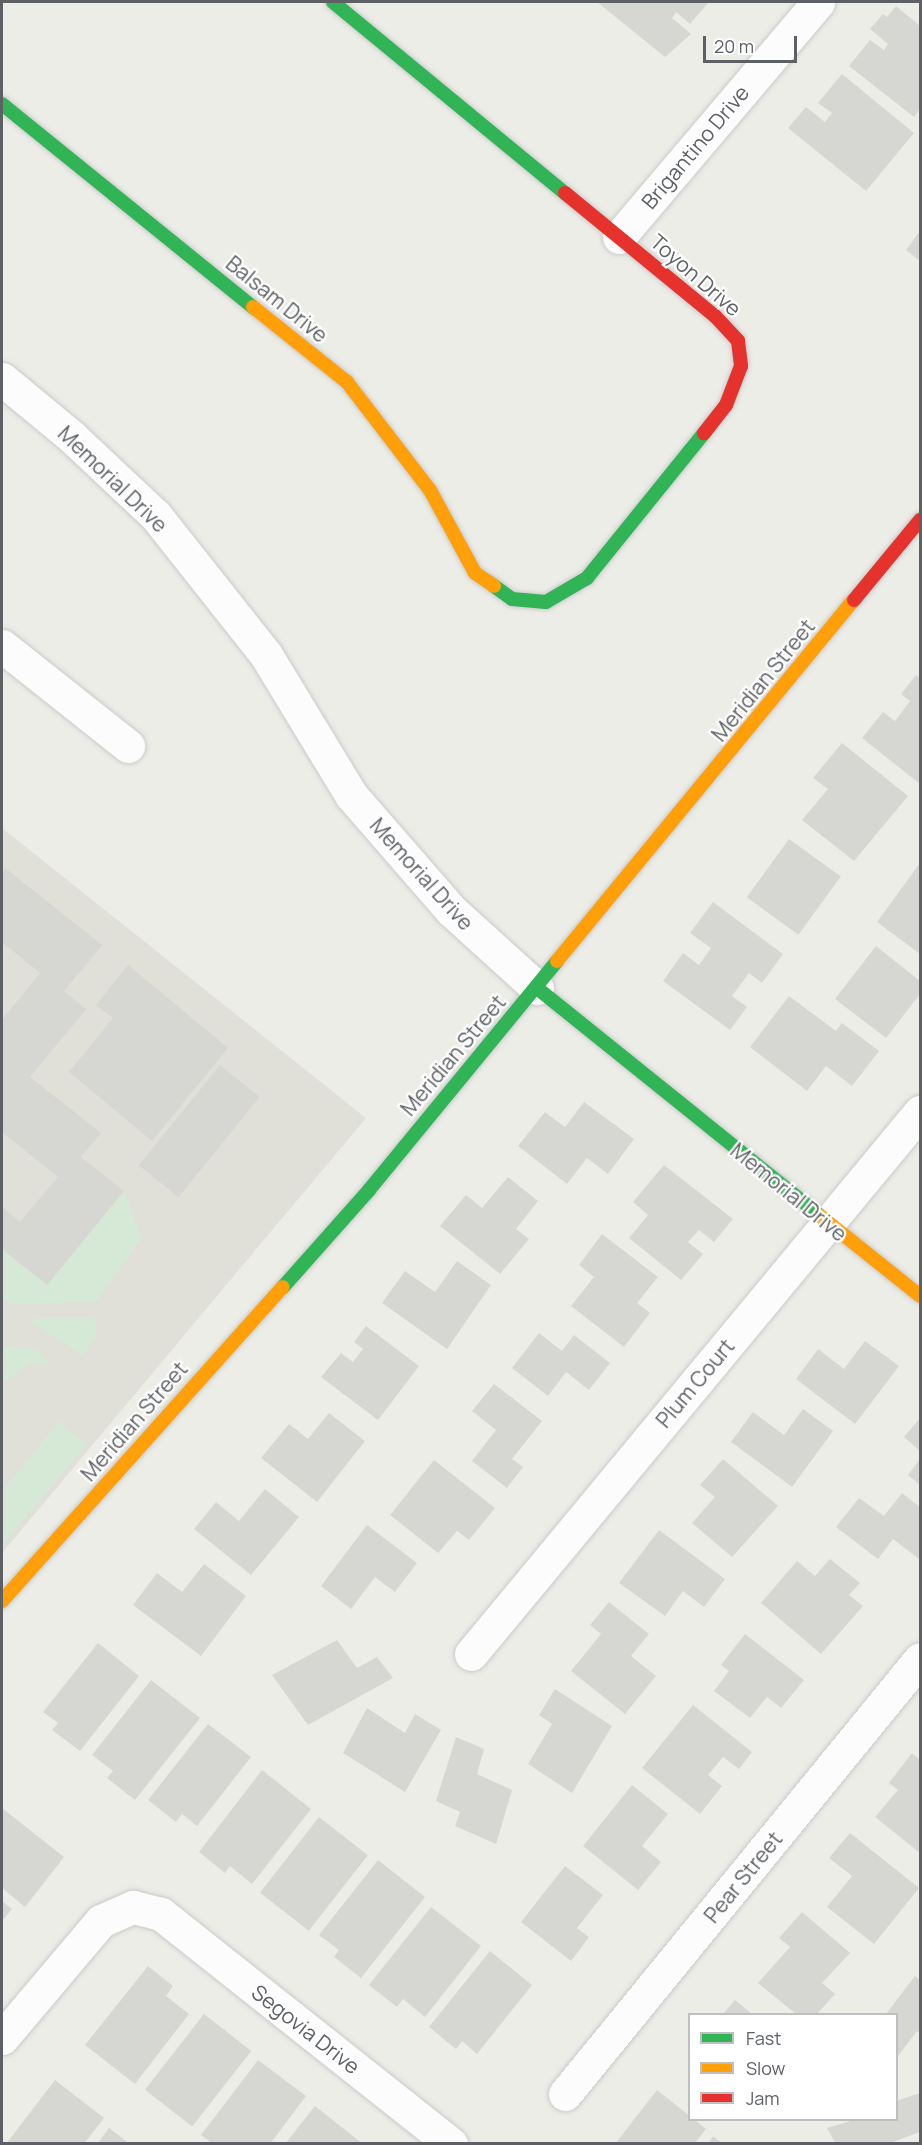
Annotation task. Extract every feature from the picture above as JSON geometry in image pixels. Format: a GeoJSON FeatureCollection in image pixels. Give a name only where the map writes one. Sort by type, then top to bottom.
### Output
{"type":"FeatureCollection","features":[{"type":"Feature","properties":{"kind":"street","name":"Toyon Drive"},"geometry":{"type":"LineString","coordinates":[[333,2],[715,316],[738,341],[741,366],[726,405],[587,578],[546,602],[512,599],[476,573]]}},
{"type":"Feature","properties":{"kind":"street","name":"Brigantino Drive"},"geometry":{"type":"LineString","coordinates":[[619,237],[818,2]]}},
{"type":"Feature","properties":{"kind":"street","name":"Balsam Drive"},"geometry":{"type":"LineString","coordinates":[[2,104],[347,382],[430,490],[476,573]]}},
{"type":"Feature","properties":{"kind":"street","name":"Memorial Drive"},"geometry":{"type":"LineString","coordinates":[[2,380],[72,437],[156,516],[266,655],[351,795],[451,910],[537,988],[921,1296]]}},
{"type":"Feature","properties":{"kind":"street","name":"Meridian Street"},"geometry":{"type":"LineString","coordinates":[[2,1602],[369,1190],[921,520]]}},
{"type":"Feature","properties":{"kind":"street"},"geometry":{"type":"LineString","coordinates":[[2,646],[128,746]]}},
{"type":"Feature","properties":{"kind":"street","name":"Plum Court"},"geometry":{"type":"LineString","coordinates":[[471,1654],[921,1112]]}},
{"type":"Feature","properties":{"kind":"street","name":"Pear Street"},"geometry":{"type":"LineString","coordinates":[[565,2094],[921,1659]]}},
{"type":"Feature","properties":{"kind":"street","name":"Segovia Drive"},"geometry":{"type":"LineString","coordinates":[[2,2038],[102,1921],[133,1907],[161,1914],[451,2144]]}},
{"type":"Feature","properties":{"kind":"shaded area"},"geometry":{"type":"Polygon","coordinates":[[[2,828],[366,1118],[2,1553],[2,828]]]}},
{"type":"Feature","properties":{"kind":"green space"},"geometry":{"type":"Polygon","coordinates":[[[124,1191],[142,1238],[96,1302],[11,1304],[2,1297],[2,1249],[47,1285],[124,1191]]]}},
{"type":"Feature","properties":{"kind":"green space"},"geometry":{"type":"Polygon","coordinates":[[[95,1317],[96,1337],[83,1356],[26,1319],[95,1317]]]}},
{"type":"Feature","properties":{"kind":"green space"},"geometry":{"type":"Polygon","coordinates":[[[7,1346],[38,1349],[50,1365],[30,1364],[5,1381],[2,1352],[7,1346]]]}},
{"type":"Feature","properties":{"kind":"green space"},"geometry":{"type":"Polygon","coordinates":[[[59,1421],[87,1445],[2,1545],[2,1491],[59,1421]]]}},
{"type":"Feature","properties":{"kind":"building"},"geometry":{"type":"Polygon","coordinates":[[[597,2],[709,2],[690,24],[676,12],[672,18],[691,34],[665,57],[597,2]]]}},
{"type":"Feature","properties":{"kind":"building"},"geometry":{"type":"Polygon","coordinates":[[[896,6],[920,26],[920,109],[914,117],[849,66],[870,40],[884,50],[888,44],[870,29],[883,14],[887,17],[896,6]]]}},
{"type":"Feature","properties":{"kind":"building"},"geometry":{"type":"Polygon","coordinates":[[[842,74],[914,133],[866,191],[788,128],[806,107],[825,122],[832,113],[818,103],[842,74]]]}},
{"type":"Feature","properties":{"kind":"building"},"geometry":{"type":"Polygon","coordinates":[[[920,231],[920,261],[906,250],[920,231]]]}},
{"type":"Feature","properties":{"kind":"building"},"geometry":{"type":"Polygon","coordinates":[[[916,675],[920,678],[920,784],[862,738],[883,712],[895,721],[910,701],[901,694],[916,675]]]}},
{"type":"Feature","properties":{"kind":"building"},"geometry":{"type":"Polygon","coordinates":[[[842,743],[908,796],[854,861],[802,820],[828,789],[813,778],[842,743]]]}},
{"type":"Feature","properties":{"kind":"building"},"geometry":{"type":"Polygon","coordinates":[[[789,839],[841,877],[798,935],[747,897],[789,839]]]}},
{"type":"Feature","properties":{"kind":"building"},"geometry":{"type":"Polygon","coordinates":[[[920,863],[920,954],[877,922],[920,863]]]}},
{"type":"Feature","properties":{"kind":"building"},"geometry":{"type":"Polygon","coordinates":[[[5,868],[102,945],[64,991],[86,1009],[30,1077],[101,1133],[81,1157],[124,1191],[47,1285],[2,1249],[2,1207],[20,1222],[58,1177],[2,1132],[2,1020],[40,973],[2,942],[2,873],[5,868]]]}},
{"type":"Feature","properties":{"kind":"building"},"geometry":{"type":"Polygon","coordinates":[[[713,902],[783,954],[762,983],[749,973],[732,996],[747,1007],[730,1030],[663,981],[683,953],[699,965],[711,948],[690,933],[713,902]]]}},
{"type":"Feature","properties":{"kind":"building"},"geometry":{"type":"Polygon","coordinates":[[[876,946],[920,981],[920,994],[886,1038],[835,999],[876,946]]]}},
{"type":"Feature","properties":{"kind":"building"},"geometry":{"type":"Polygon","coordinates":[[[128,965],[228,1048],[152,1141],[69,1072],[113,1018],[96,1005],[128,965]]]}},
{"type":"Feature","properties":{"kind":"building"},"geometry":{"type":"Polygon","coordinates":[[[789,996],[836,1031],[842,1023],[879,1051],[852,1086],[826,1066],[807,1091],[750,1047],[789,996]]]}},
{"type":"Feature","properties":{"kind":"building"},"geometry":{"type":"Polygon","coordinates":[[[220,1065],[260,1097],[178,1197],[139,1165],[220,1065]]]}},
{"type":"Feature","properties":{"kind":"building"},"geometry":{"type":"Polygon","coordinates":[[[584,1102],[634,1139],[608,1174],[587,1158],[567,1184],[518,1146],[545,1112],[565,1127],[584,1102]]]}},
{"type":"Feature","properties":{"kind":"building"},"geometry":{"type":"Polygon","coordinates":[[[664,1165],[733,1219],[714,1242],[699,1230],[688,1242],[703,1254],[681,1280],[629,1238],[648,1215],[633,1202],[664,1165]]]}},
{"type":"Feature","properties":{"kind":"building"},"geometry":{"type":"Polygon","coordinates":[[[508,1177],[538,1201],[516,1229],[529,1239],[500,1274],[440,1226],[466,1195],[482,1208],[508,1177]]]}},
{"type":"Feature","properties":{"kind":"building"},"geometry":{"type":"Polygon","coordinates":[[[602,1234],[658,1277],[637,1303],[650,1313],[624,1347],[571,1306],[594,1277],[579,1265],[602,1234]]]}},
{"type":"Feature","properties":{"kind":"building"},"geometry":{"type":"Polygon","coordinates":[[[457,1261],[491,1285],[447,1349],[382,1303],[405,1271],[435,1292],[457,1261]]]}},
{"type":"Feature","properties":{"kind":"building"},"geometry":{"type":"Polygon","coordinates":[[[366,1326],[419,1366],[378,1420],[321,1377],[341,1353],[353,1362],[363,1349],[354,1342],[366,1326]]]}},
{"type":"Feature","properties":{"kind":"building"},"geometry":{"type":"Polygon","coordinates":[[[539,1333],[562,1351],[574,1335],[610,1363],[589,1390],[566,1372],[548,1396],[512,1368],[539,1333]]]}},
{"type":"Feature","properties":{"kind":"building"},"geometry":{"type":"Polygon","coordinates":[[[865,1341],[899,1366],[855,1424],[796,1379],[818,1349],[844,1369],[865,1341]]]}},
{"type":"Feature","properties":{"kind":"building"},"geometry":{"type":"Polygon","coordinates":[[[494,1384],[542,1421],[512,1459],[523,1467],[507,1488],[472,1461],[496,1430],[472,1411],[494,1384]]]}},
{"type":"Feature","properties":{"kind":"building"},"geometry":{"type":"Polygon","coordinates":[[[803,1409],[833,1431],[792,1487],[731,1442],[753,1412],[784,1435],[803,1409]]]}},
{"type":"Feature","properties":{"kind":"building"},"geometry":{"type":"Polygon","coordinates":[[[329,1413],[365,1441],[317,1502],[261,1458],[289,1424],[308,1439],[329,1413]]]}},
{"type":"Feature","properties":{"kind":"building"},"geometry":{"type":"Polygon","coordinates":[[[920,1418],[920,1451],[904,1437],[920,1418]]]}},
{"type":"Feature","properties":{"kind":"building"},"geometry":{"type":"Polygon","coordinates":[[[723,1459],[778,1506],[732,1557],[692,1523],[715,1497],[700,1485],[723,1459]]]}},
{"type":"Feature","properties":{"kind":"building"},"geometry":{"type":"Polygon","coordinates":[[[920,1459],[920,1485],[908,1475],[920,1459]]]}},
{"type":"Feature","properties":{"kind":"building"},"geometry":{"type":"Polygon","coordinates":[[[434,1460],[495,1508],[469,1540],[457,1531],[438,1553],[390,1515],[434,1460]]]}},
{"type":"Feature","properties":{"kind":"building"},"geometry":{"type":"Polygon","coordinates":[[[265,1489],[299,1517],[251,1575],[194,1529],[216,1502],[239,1521],[265,1489]]]}},
{"type":"Feature","properties":{"kind":"building"},"geometry":{"type":"Polygon","coordinates":[[[902,1493],[920,1507],[919,1559],[893,1539],[878,1559],[836,1527],[859,1498],[884,1516],[902,1493]]]}},
{"type":"Feature","properties":{"kind":"building"},"geometry":{"type":"Polygon","coordinates":[[[367,1525],[417,1563],[395,1592],[375,1577],[351,1609],[321,1586],[367,1525]]]}},
{"type":"Feature","properties":{"kind":"building"},"geometry":{"type":"Polygon","coordinates":[[[659,1530],[725,1579],[704,1607],[683,1591],[665,1616],[619,1583],[659,1530]]]}},
{"type":"Feature","properties":{"kind":"building"},"geometry":{"type":"Polygon","coordinates":[[[830,1559],[860,1583],[849,1595],[863,1606],[821,1654],[761,1603],[797,1561],[815,1576],[830,1559]]]}},
{"type":"Feature","properties":{"kind":"building"},"geometry":{"type":"Polygon","coordinates":[[[204,1564],[246,1596],[201,1656],[133,1605],[157,1573],[182,1592],[204,1564]]]}},
{"type":"Feature","properties":{"kind":"building"},"geometry":{"type":"Polygon","coordinates":[[[609,1602],[649,1634],[631,1656],[656,1676],[625,1714],[571,1671],[601,1634],[590,1625],[609,1602]]]}},
{"type":"Feature","properties":{"kind":"building"},"geometry":{"type":"Polygon","coordinates":[[[745,1634],[804,1680],[781,1708],[767,1697],[750,1718],[714,1691],[729,1671],[721,1665],[745,1634]]]}},
{"type":"Feature","properties":{"kind":"building"},"geometry":{"type":"Polygon","coordinates":[[[337,1640],[357,1668],[377,1657],[393,1678],[308,1725],[272,1675],[337,1640]]]}},
{"type":"Feature","properties":{"kind":"building"},"geometry":{"type":"Polygon","coordinates":[[[98,1643],[139,1676],[80,1751],[52,1730],[58,1723],[43,1712],[98,1643]]]}},
{"type":"Feature","properties":{"kind":"building"},"geometry":{"type":"Polygon","coordinates":[[[151,1680],[200,1718],[135,1800],[107,1778],[113,1771],[92,1755],[151,1680]]]}},
{"type":"Feature","properties":{"kind":"building"},"geometry":{"type":"Polygon","coordinates":[[[555,1689],[612,1726],[572,1793],[528,1764],[552,1724],[539,1715],[555,1689]]]}},
{"type":"Feature","properties":{"kind":"building"},"geometry":{"type":"Polygon","coordinates":[[[693,1705],[752,1752],[739,1769],[723,1757],[708,1775],[722,1786],[700,1814],[642,1768],[693,1705]]]}},
{"type":"Feature","properties":{"kind":"building"},"geometry":{"type":"Polygon","coordinates":[[[367,1708],[405,1733],[415,1714],[441,1730],[405,1792],[343,1753],[367,1708]]]}},
{"type":"Feature","properties":{"kind":"building"},"geometry":{"type":"Polygon","coordinates":[[[208,1724],[251,1757],[197,1826],[182,1814],[176,1822],[148,1800],[208,1724]]]}},
{"type":"Feature","properties":{"kind":"building"},"geometry":{"type":"Polygon","coordinates":[[[456,1737],[484,1749],[477,1774],[512,1790],[496,1844],[455,1826],[460,1812],[436,1801],[456,1737]]]}},
{"type":"Feature","properties":{"kind":"building"},"geometry":{"type":"Polygon","coordinates":[[[912,1753],[920,1760],[920,1853],[875,1817],[898,1790],[889,1783],[912,1753]]]}},
{"type":"Feature","properties":{"kind":"building"},"geometry":{"type":"Polygon","coordinates":[[[262,1770],[311,1809],[252,1884],[230,1866],[225,1873],[199,1852],[262,1770]]]}},
{"type":"Feature","properties":{"kind":"building"},"geometry":{"type":"Polygon","coordinates":[[[632,1785],[668,1814],[642,1846],[661,1862],[638,1890],[583,1846],[632,1785]]]}},
{"type":"Feature","properties":{"kind":"building"},"geometry":{"type":"Polygon","coordinates":[[[2,1808],[64,1857],[25,1907],[2,1888],[2,1808]]]}},
{"type":"Feature","properties":{"kind":"building"},"geometry":{"type":"Polygon","coordinates":[[[319,1817],[368,1855],[309,1931],[260,1893],[319,1817]]]}},
{"type":"Feature","properties":{"kind":"building"},"geometry":{"type":"Polygon","coordinates":[[[850,1833],[919,1888],[874,1944],[827,1907],[852,1876],[829,1858],[850,1833]]]}},
{"type":"Feature","properties":{"kind":"building"},"geometry":{"type":"Polygon","coordinates":[[[378,1860],[425,1897],[361,1978],[334,1957],[339,1950],[319,1935],[378,1860]]]}},
{"type":"Feature","properties":{"kind":"building"},"geometry":{"type":"Polygon","coordinates":[[[565,1866],[603,1895],[577,1928],[589,1937],[571,1961],[521,1922],[565,1866]]]}},
{"type":"Feature","properties":{"kind":"building"},"geometry":{"type":"Polygon","coordinates":[[[2,1901],[12,1909],[2,1921],[2,1901]]]}},
{"type":"Feature","properties":{"kind":"building"},"geometry":{"type":"Polygon","coordinates":[[[431,1907],[481,1946],[425,2017],[403,1999],[397,2007],[369,1985],[431,1907]]]}},
{"type":"Feature","properties":{"kind":"building"},"geometry":{"type":"Polygon","coordinates":[[[802,1912],[850,1953],[822,1983],[835,1994],[818,2013],[795,2013],[758,1983],[790,1947],[779,1938],[802,1912]]]}},
{"type":"Feature","properties":{"kind":"building"},"geometry":{"type":"Polygon","coordinates":[[[490,1951],[532,1985],[477,2054],[462,2041],[456,2049],[429,2027],[490,1951]]]}},
{"type":"Feature","properties":{"kind":"building"},"geometry":{"type":"Polygon","coordinates":[[[148,1966],[173,1986],[166,1996],[189,2014],[135,2084],[85,2045],[148,1966]]]}},
{"type":"Feature","properties":{"kind":"building"},"geometry":{"type":"Polygon","coordinates":[[[915,1976],[920,1980],[920,2034],[917,2031],[898,2056],[898,2013],[887,2013],[915,1976]]]}},
{"type":"Feature","properties":{"kind":"building"},"geometry":{"type":"Polygon","coordinates":[[[735,2000],[751,2013],[724,2013],[735,2000]]]}},
{"type":"Feature","properties":{"kind":"building"},"geometry":{"type":"Polygon","coordinates":[[[204,2014],[251,2051],[192,2127],[145,2090],[204,2014]]]}},
{"type":"Feature","properties":{"kind":"building"},"geometry":{"type":"Polygon","coordinates":[[[258,2060],[306,2096],[270,2144],[213,2144],[201,2135],[258,2060]]]}},
{"type":"Feature","properties":{"kind":"building"},"geometry":{"type":"Polygon","coordinates":[[[55,2080],[104,2118],[84,2144],[6,2144],[55,2080]]]}},
{"type":"Feature","properties":{"kind":"building"},"geometry":{"type":"Polygon","coordinates":[[[657,2090],[688,2115],[688,2121],[696,2121],[706,2129],[694,2144],[615,2144],[657,2090]]]}},
{"type":"Feature","properties":{"kind":"building"},"geometry":{"type":"Polygon","coordinates":[[[920,2093],[920,2132],[887,2144],[836,2144],[827,2128],[851,2121],[898,2121],[898,2100],[920,2093]]]}},
{"type":"Feature","properties":{"kind":"building"},"geometry":{"type":"Polygon","coordinates":[[[315,2106],[363,2144],[285,2144],[315,2106]]]}},
{"type":"Feature","properties":{"kind":"building"},"geometry":{"type":"Polygon","coordinates":[[[109,2128],[130,2144],[97,2144],[109,2128]]]}},
{"type":"Feature","properties":{"kind":"building"},"geometry":{"type":"Polygon","coordinates":[[[713,2136],[723,2144],[708,2144],[713,2136]]]}},
{"type":"Feature","properties":{"kind":"traffic: fast"},"geometry":{"type":"LineString","coordinates":[[333,2],[565,193]]}},
{"type":"Feature","properties":{"kind":"traffic: fast"},"geometry":{"type":"LineString","coordinates":[[2,104],[253,307]]}},
{"type":"Feature","properties":{"kind":"traffic: fast"},"geometry":{"type":"LineString","coordinates":[[494,586],[512,599],[546,602],[587,578],[704,433]]}},
{"type":"Feature","properties":{"kind":"traffic: fast"},"geometry":{"type":"LineString","coordinates":[[283,1287],[369,1190],[557,961]]}},
{"type":"Feature","properties":{"kind":"traffic: fast"},"geometry":{"type":"LineString","coordinates":[[537,988],[819,1215]]}},
{"type":"Feature","properties":{"kind":"traffic: slow"},"geometry":{"type":"LineString","coordinates":[[253,307],[347,382],[430,490],[475,573],[494,586]]}},
{"type":"Feature","properties":{"kind":"traffic: slow"},"geometry":{"type":"LineString","coordinates":[[557,961],[854,600]]}},
{"type":"Feature","properties":{"kind":"traffic: slow"},"geometry":{"type":"LineString","coordinates":[[819,1215],[920,1296]]}},
{"type":"Feature","properties":{"kind":"traffic: slow"},"geometry":{"type":"LineString","coordinates":[[2,1601],[283,1287]]}},
{"type":"Feature","properties":{"kind":"traffic: jam"},"geometry":{"type":"LineString","coordinates":[[565,193],[715,316],[738,341],[741,366],[726,405],[704,433]]}},
{"type":"Feature","properties":{"kind":"traffic: jam"},"geometry":{"type":"LineString","coordinates":[[854,600],[920,520]]}}]}
